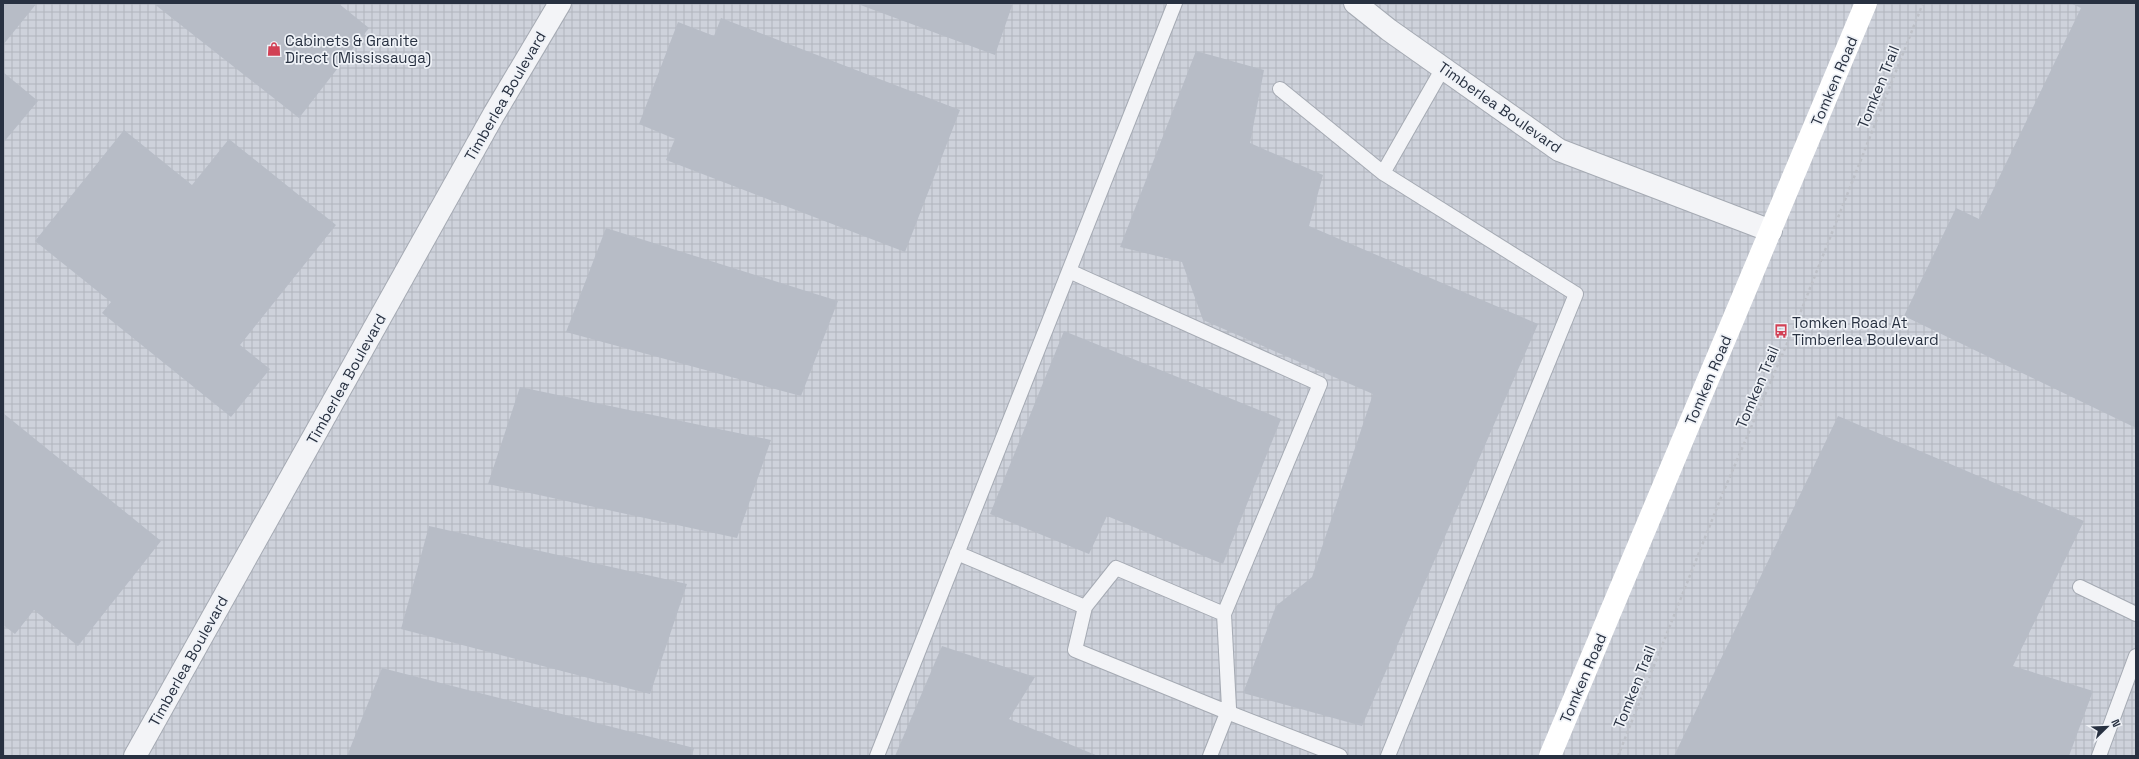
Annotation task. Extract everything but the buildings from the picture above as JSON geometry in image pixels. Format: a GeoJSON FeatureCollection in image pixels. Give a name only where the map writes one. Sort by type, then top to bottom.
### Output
{"type":"FeatureCollection","features":[{"type":"Feature","properties":{"kind":"main road","name":"Tomken Road"},"geometry":{"type":"LineString","coordinates":[[1550,756],[1866,3]]}},
{"type":"Feature","properties":{"kind":"street","name":"Timberlea Boulevard"},"geometry":{"type":"LineString","coordinates":[[135,756],[494,114],[560,3]]}},
{"type":"Feature","properties":{"kind":"street","name":"Timberlea Boulevard"},"geometry":{"type":"LineString","coordinates":[[1355,3],[1389,30],[1559,150],[1771,230]]}},
{"type":"Feature","properties":{"kind":"lane"},"geometry":{"type":"LineString","coordinates":[[876,756],[1175,3]]}},
{"type":"Feature","properties":{"kind":"lane"},"geometry":{"type":"LineString","coordinates":[[1383,173],[1443,68]]}},
{"type":"Feature","properties":{"kind":"lane"},"geometry":{"type":"LineString","coordinates":[[1280,89],[1383,173],[1576,294],[1388,756]]}},
{"type":"Feature","properties":{"kind":"lane"},"geometry":{"type":"LineString","coordinates":[[1069,271],[1320,384],[1224,614],[1229,708],[1210,756]]}},
{"type":"Feature","properties":{"kind":"lane"},"geometry":{"type":"LineString","coordinates":[[957,553],[1085,607]]}},
{"type":"Feature","properties":{"kind":"lane"},"geometry":{"type":"LineString","coordinates":[[1224,614],[1116,568],[1085,607],[1075,650],[1340,756]]}},
{"type":"Feature","properties":{"kind":"lane"},"geometry":{"type":"LineString","coordinates":[[2080,587],[2136,614]]}},
{"type":"Feature","properties":{"kind":"lane"},"geometry":{"type":"LineString","coordinates":[[2099,756],[2136,656]]}},
{"type":"Feature","properties":{"kind":"path","name":"Tomken Trail"},"geometry":{"type":"LineString","coordinates":[[1618,756],[1722,495],[1801,311],[1923,3]]}},
{"type":"Feature","properties":{"kind":"shaded area"},"geometry":{"type":"Polygon","coordinates":[[[3,3],[2136,3],[2136,756],[3,756],[3,3]]]}},
{"type":"Feature","properties":{"kind":"place","name":"Cabinets & Granite Direct (Mississauga)"},"geometry":{"type":"Point","coordinates":[274,49]}},
{"type":"Feature","properties":{"kind":"place","name":"Tomken Road At Timberlea Boulevard"},"geometry":{"type":"Point","coordinates":[1781,331]}}]}
